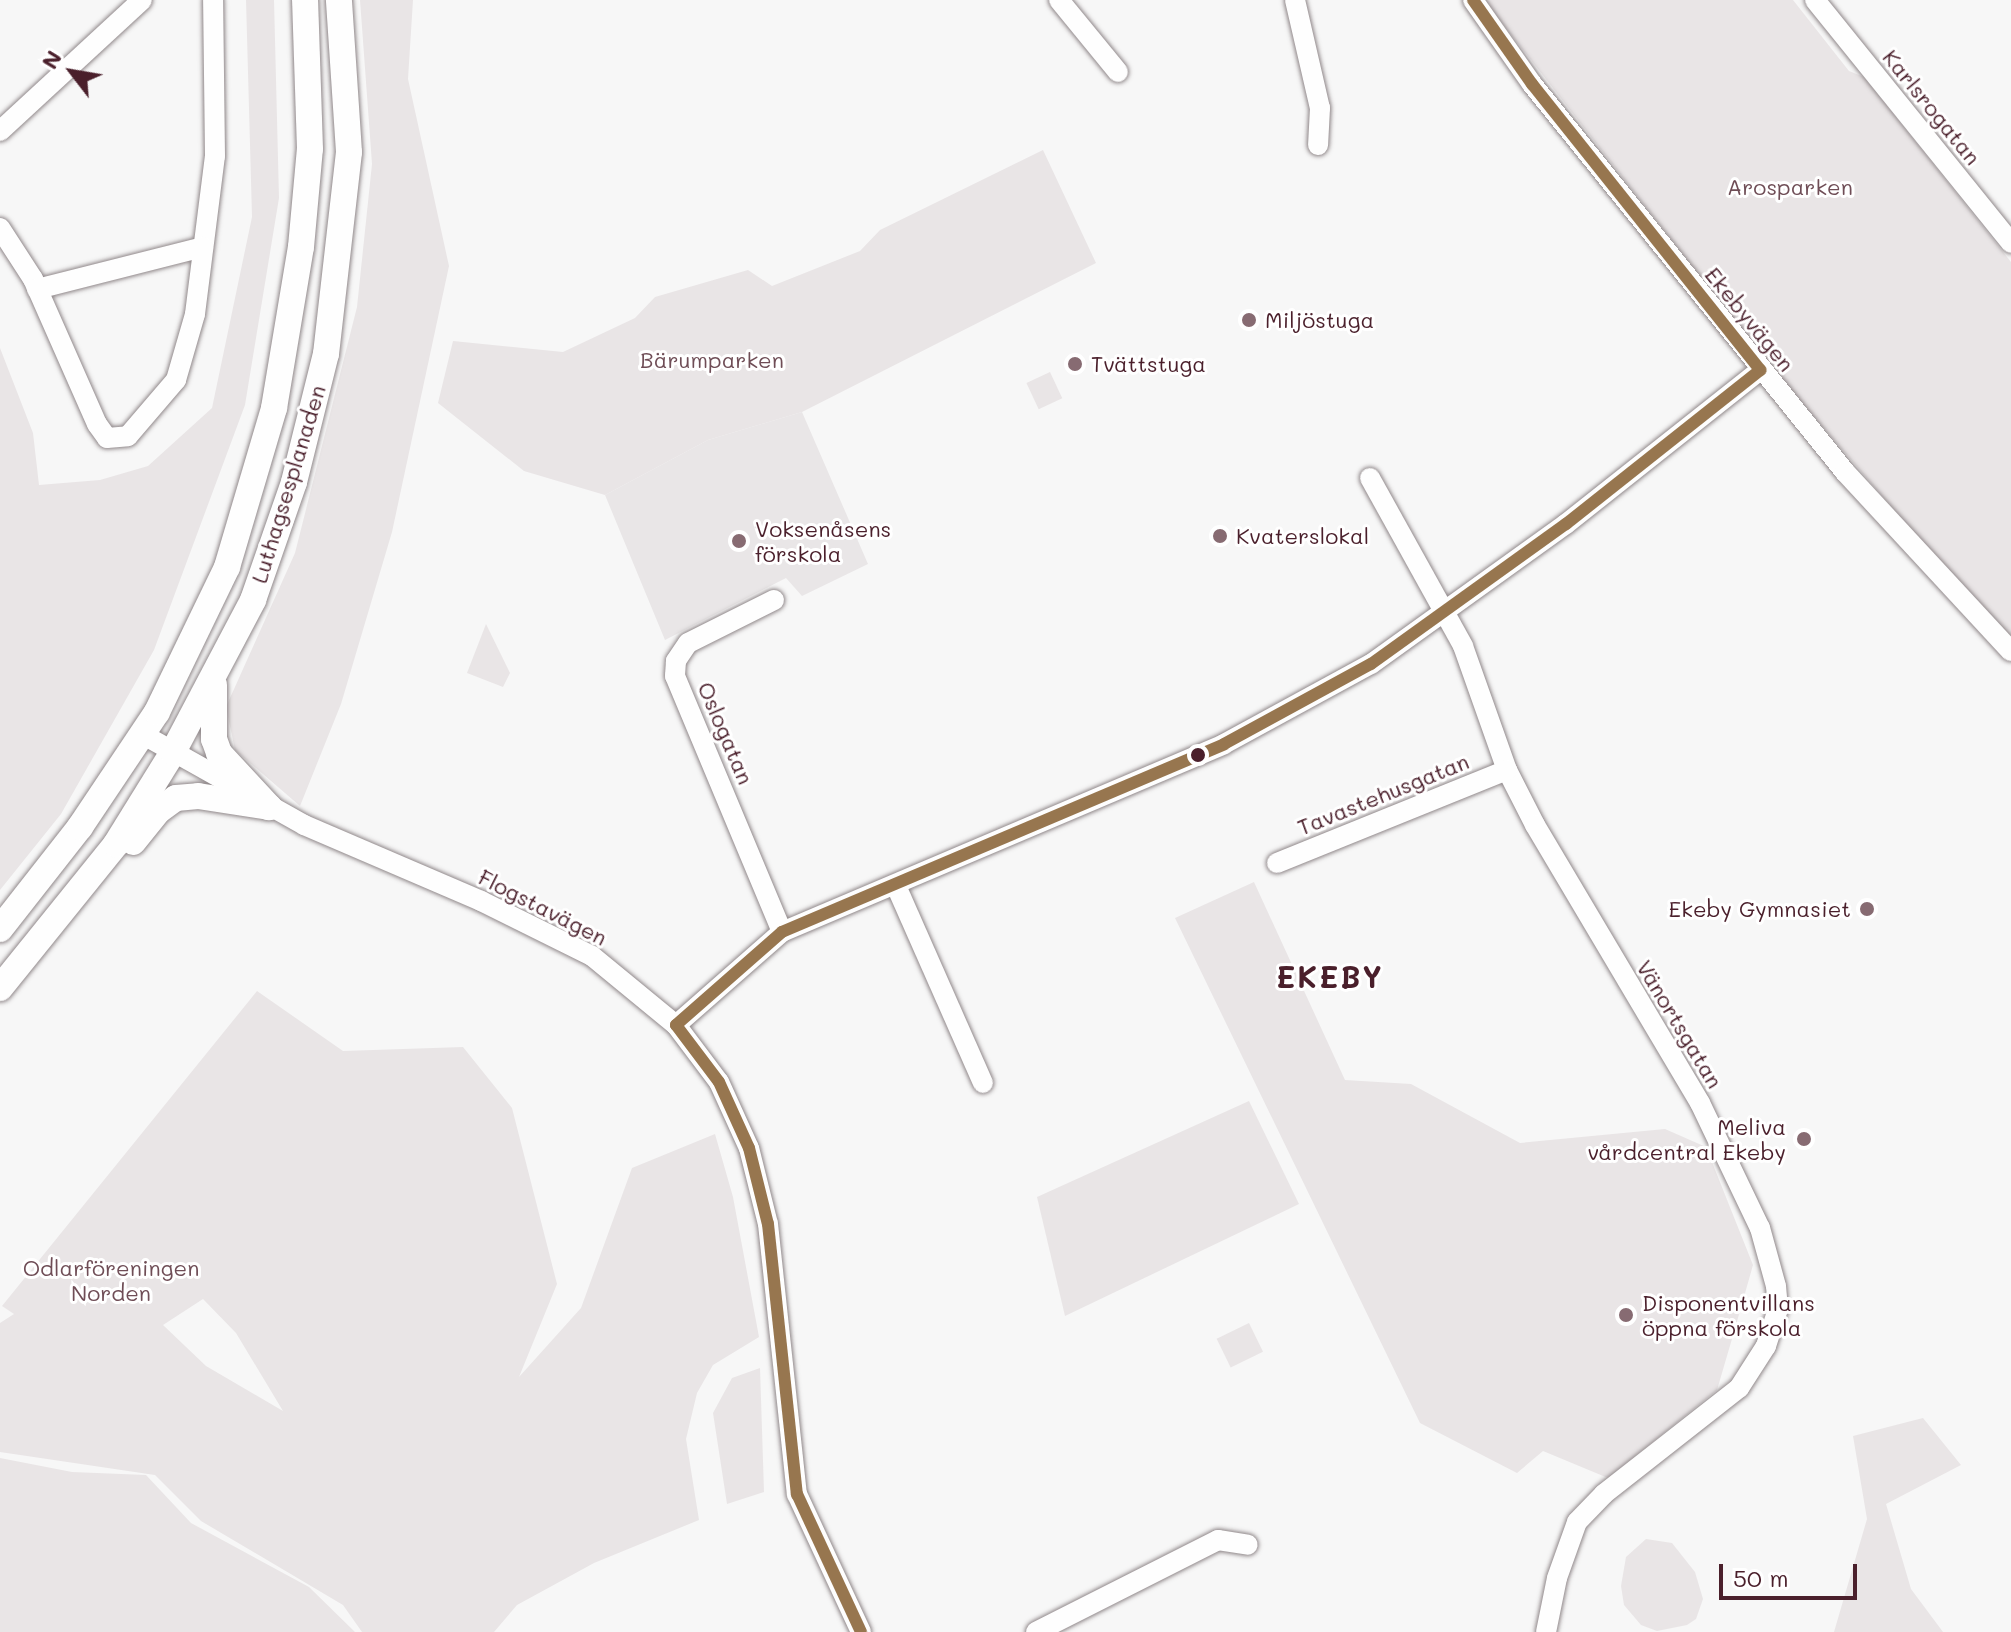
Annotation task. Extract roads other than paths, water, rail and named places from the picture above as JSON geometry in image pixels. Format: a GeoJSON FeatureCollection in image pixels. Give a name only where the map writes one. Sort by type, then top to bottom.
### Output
{"type":"FeatureCollection","features":[{"type":"Feature","properties":{"kind":"main road","name":"Luthagsesplanaden"},"geometry":{"type":"LineString","coordinates":[[0,929],[80,827],[142,734],[186,657],[227,567],[274,408],[310,149],[305,0]]}},
{"type":"Feature","properties":{"kind":"main road","name":"Luthagsesplanaden"},"geometry":{"type":"LineString","coordinates":[[3,984],[116,844],[173,752],[253,600],[294,482],[326,354],[349,152],[339,0]]}},
{"type":"Feature","properties":{"kind":"main road"},"geometry":{"type":"LineString","coordinates":[[214,678],[213,726],[219,753],[269,807]]}},
{"type":"Feature","properties":{"kind":"main road"},"geometry":{"type":"LineString","coordinates":[[3,984],[52,941],[158,811],[176,798],[198,796],[269,807]]}},
{"type":"Feature","properties":{"kind":"street"},"geometry":{"type":"LineString","coordinates":[[0,131],[142,0]]}},
{"type":"Feature","properties":{"kind":"street"},"geometry":{"type":"LineString","coordinates":[[0,228],[37,289],[97,424],[107,438],[117,440],[128,436],[176,380],[197,304],[215,156],[213,0]]}},
{"type":"Feature","properties":{"kind":"street"},"geometry":{"type":"LineString","coordinates":[[1059,0],[1118,72]]}},
{"type":"Feature","properties":{"kind":"street"},"geometry":{"type":"LineString","coordinates":[[1295,0],[1320,108],[1318,145]]}},
{"type":"Feature","properties":{"kind":"street","name":"Ekebyvägen"},"geometry":{"type":"LineString","coordinates":[[1473,0],[1532,84],[1760,370],[1933,572],[2011,651]]}},
{"type":"Feature","properties":{"kind":"street","name":"Karlsrogatan"},"geometry":{"type":"LineString","coordinates":[[1815,0],[2011,243]]}},
{"type":"Feature","properties":{"kind":"street"},"geometry":{"type":"LineString","coordinates":[[37,289],[203,247]]}},
{"type":"Feature","properties":{"kind":"street"},"geometry":{"type":"LineString","coordinates":[[676,1025],[782,932],[897,888],[1276,718],[1447,613],[1760,370]]}},
{"type":"Feature","properties":{"kind":"street","name":"Vänortsgatan"},"geometry":{"type":"LineString","coordinates":[[1370,478],[1447,613],[1482,693],[1507,770],[1700,1103],[1760,1228],[1778,1309],[1753,1372],[1727,1402],[1604,1494],[1577,1522],[1557,1578],[1546,1632]]}},
{"type":"Feature","properties":{"kind":"street","name":"Oslogatan"},"geometry":{"type":"LineString","coordinates":[[774,600],[688,643],[676,661],[675,676],[782,932]]}},
{"type":"Feature","properties":{"kind":"street","name":"Flogstavägen"},"geometry":{"type":"LineString","coordinates":[[142,734],[269,807],[579,949],[676,1025],[719,1082],[749,1148],[770,1238],[797,1494],[861,1632]]}},
{"type":"Feature","properties":{"kind":"street","name":"Tavastehusgatan"},"geometry":{"type":"LineString","coordinates":[[1277,863],[1507,770]]}},
{"type":"Feature","properties":{"kind":"street"},"geometry":{"type":"LineString","coordinates":[[897,888],[983,1083]]}},
{"type":"Feature","properties":{"kind":"street"},"geometry":{"type":"LineString","coordinates":[[1036,1632],[1218,1540],[1248,1545]]}},
{"type":"Feature","properties":{"kind":"place","name":"Miljöstuga"},"geometry":{"type":"Point","coordinates":[1249,320]}},
{"type":"Feature","properties":{"kind":"place","name":"Tvättstuga"},"geometry":{"type":"Point","coordinates":[1075,364]}},
{"type":"Feature","properties":{"kind":"place","name":"Kvaterslokal"},"geometry":{"type":"Point","coordinates":[1220,536]}},
{"type":"Feature","properties":{"kind":"place","name":"Voksenåsens förskola"},"geometry":{"type":"Point","coordinates":[739,541]}},
{"type":"Feature","properties":{"kind":"place","name":"Ekeby Gymnasiet"},"geometry":{"type":"Point","coordinates":[1867,909]}},
{"type":"Feature","properties":{"kind":"place","name":"Meliva vårdcentral Ekeby"},"geometry":{"type":"Point","coordinates":[1804,1139]}},
{"type":"Feature","properties":{"kind":"place","name":"Disponentvillans öppna förskola"},"geometry":{"type":"Point","coordinates":[1626,1315]}},
{"type":"Feature","properties":{"kind":"district","name":"EKEBY"},"geometry":{"type":"Point","coordinates":[1330,976]}},
{"type":"Feature","properties":{"kind":"park label","name":"Arosparken"},"geometry":{"type":"Point","coordinates":[1790,187]}},
{"type":"Feature","properties":{"kind":"park label","name":"Bärumparken"},"geometry":{"type":"Point","coordinates":[712,360]}},
{"type":"Feature","properties":{"kind":"park label","name":"Odlarföreningen Norden"},"geometry":{"type":"Point","coordinates":[111,1280]}}]}
